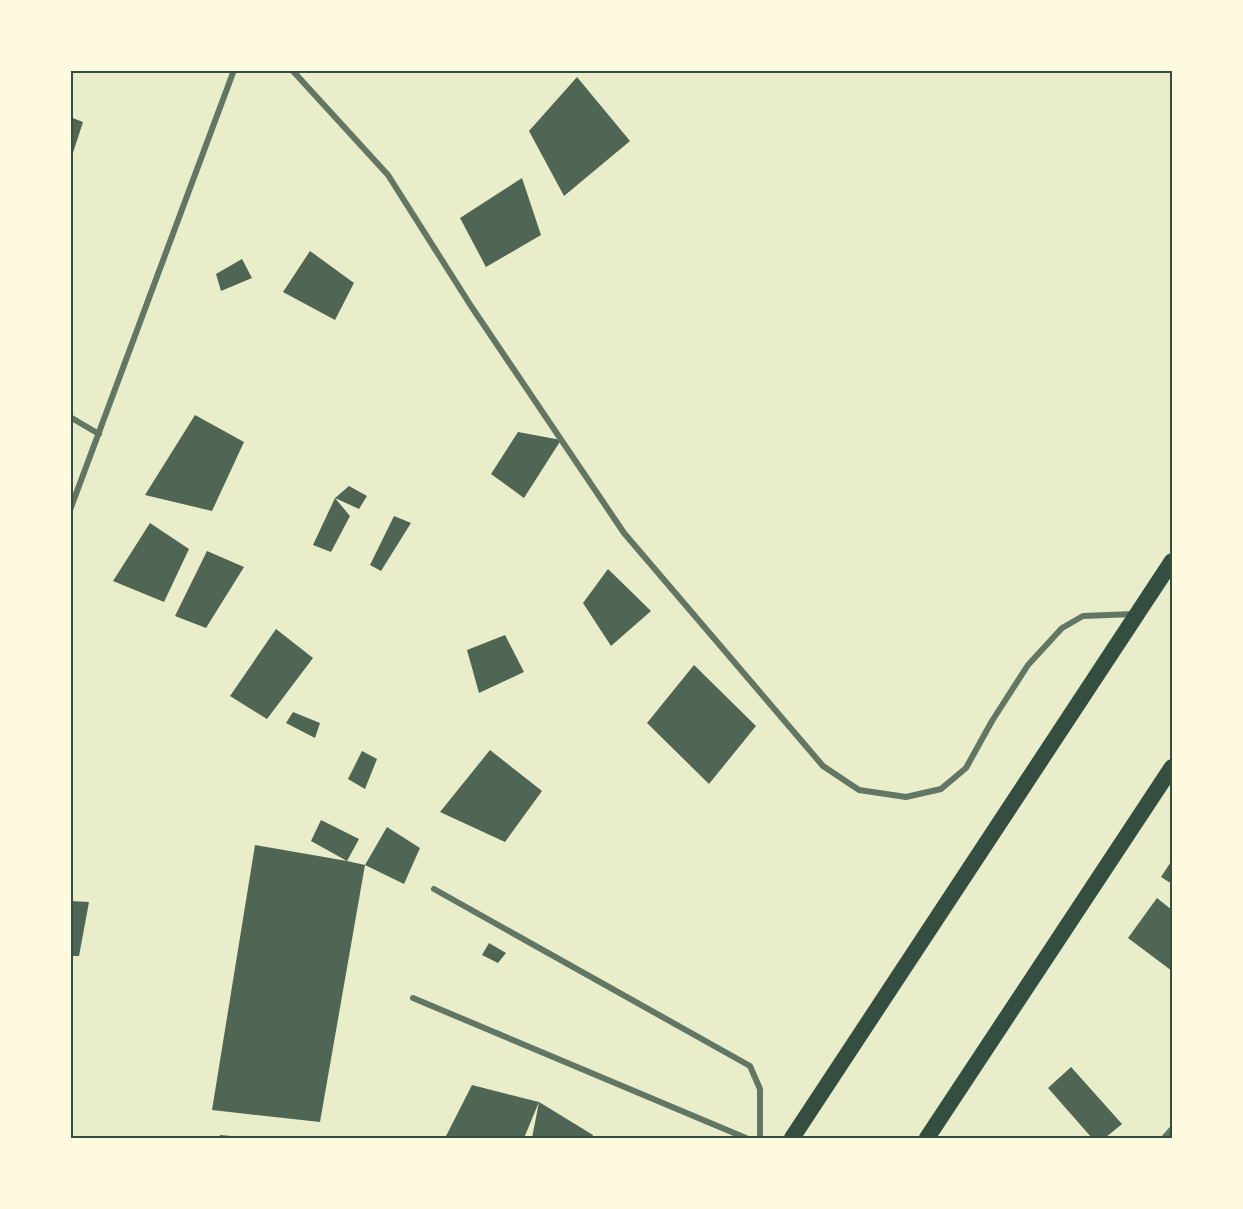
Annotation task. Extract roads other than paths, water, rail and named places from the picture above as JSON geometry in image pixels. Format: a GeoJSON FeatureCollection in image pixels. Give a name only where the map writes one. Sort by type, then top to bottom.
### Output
{"type":"FeatureCollection","features":[{"type":"Feature","properties":{"kind":"highway"},"geometry":{"type":"LineString","coordinates":[[792,1138],[1173,561]]}},
{"type":"Feature","properties":{"kind":"highway"},"geometry":{"type":"LineString","coordinates":[[927,1138],[1173,767]]}},
{"type":"Feature","properties":{"kind":"street"},"geometry":{"type":"LineString","coordinates":[[70,510],[234,70]]}},
{"type":"Feature","properties":{"kind":"street"},"geometry":{"type":"LineString","coordinates":[[292,70],[387,175],[471,306],[624,533],[823,766],[859,790],[906,797],[940,789],[966,768],[992,721],[1028,665],[1062,628],[1083,616],[1137,614]]}},
{"type":"Feature","properties":{"kind":"street"},"geometry":{"type":"LineString","coordinates":[[70,417],[99,434]]}},
{"type":"Feature","properties":{"kind":"street"},"geometry":{"type":"LineString","coordinates":[[434,889],[750,1066],[760,1089],[760,1138]]}},
{"type":"Feature","properties":{"kind":"street"},"geometry":{"type":"LineString","coordinates":[[414,998],[746,1138]]}},
{"type":"Feature","properties":{"kind":"street"},"geometry":{"type":"LineString","coordinates":[[1164,1138],[1173,1129]]}}]}
